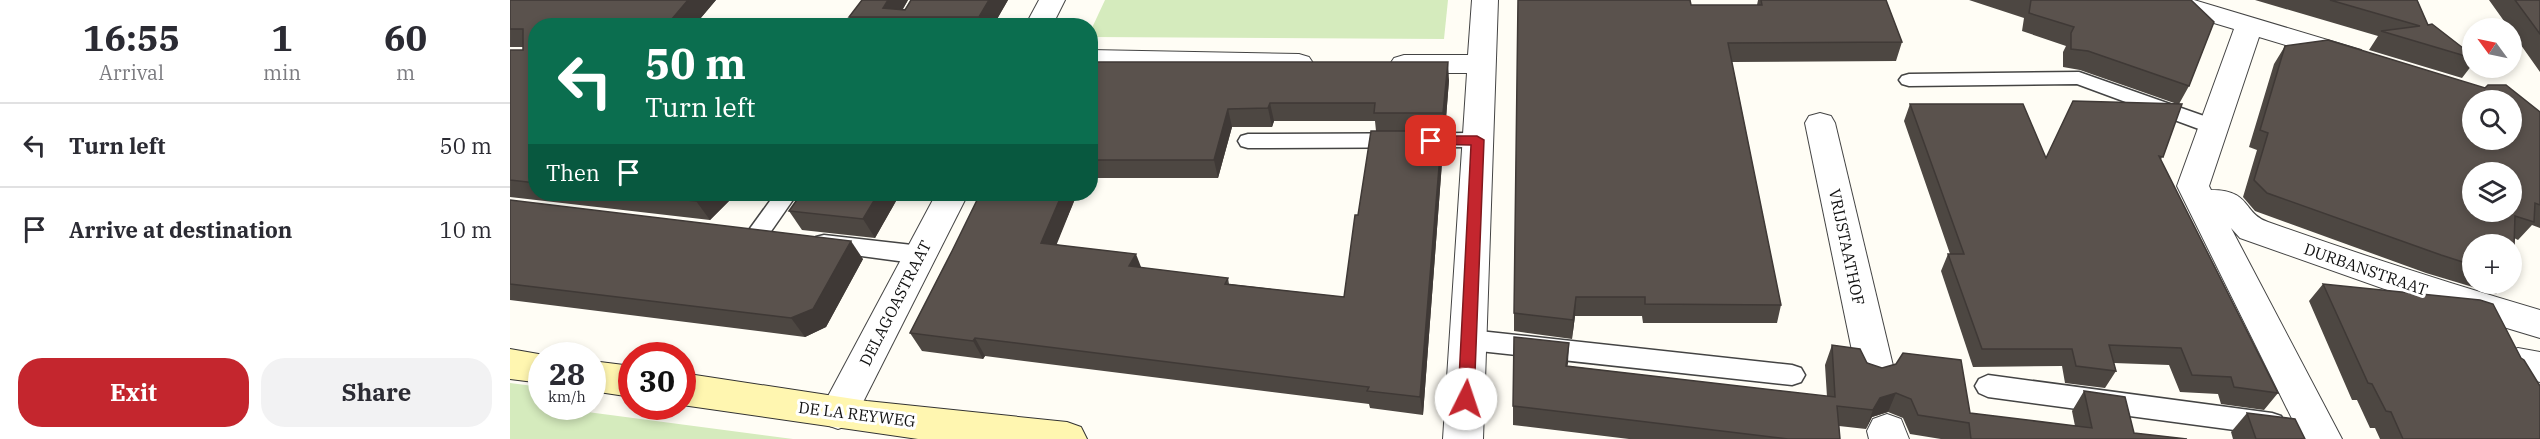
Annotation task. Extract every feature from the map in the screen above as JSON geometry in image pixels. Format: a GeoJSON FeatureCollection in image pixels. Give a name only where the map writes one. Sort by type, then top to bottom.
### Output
{"type":"FeatureCollection","features":[{"type":"Feature","properties":{"kind":"street"},"geometry":{"type":"LineString","coordinates":[[1042,18],[1052,0]]}},
{"type":"Feature","properties":{"kind":"street"},"geometry":{"type":"LineString","coordinates":[[1463,439],[1470,340],[1477,140],[1485,0]]}},
{"type":"Feature","properties":{"kind":"street"},"geometry":{"type":"LineString","coordinates":[[2166,0],[2372,63]]}},
{"type":"Feature","properties":{"kind":"street"},"geometry":{"type":"LineString","coordinates":[[2249,25],[2193,186],[2320,435]]}},
{"type":"Feature","properties":{"kind":"street"},"geometry":{"type":"LineString","coordinates":[[1098,59],[1320,63]]}},
{"type":"Feature","properties":{"kind":"street"},"geometry":{"type":"LineString","coordinates":[[1378,64],[1481,64]]}},
{"type":"Feature","properties":{"kind":"street","name":"VRIJSTAATHOF"},"geometry":{"type":"LineString","coordinates":[[1820,123],[1875,370]]}},
{"type":"Feature","properties":{"kind":"street","name":"DELAGOASTRAAT"},"geometry":{"type":"LineString","coordinates":[[838,413],[948,201]]}},
{"type":"Feature","properties":{"kind":"street","name":"DURBANSTRAAT"},"geometry":{"type":"LineString","coordinates":[[2202,201],[2225,201],[2253,229],[2439,294],[2540,324]]}},
{"type":"Feature","properties":{"kind":"street"},"geometry":{"type":"LineString","coordinates":[[510,364],[528,366]]}},
{"type":"Feature","properties":{"kind":"street","name":"DE LA REYWEG"},"geometry":{"type":"LineString","coordinates":[[696,392],[838,413],[1067,439]]}},
{"type":"Feature","properties":{"kind":"lane"},"geometry":{"type":"LineString","coordinates":[[1909,80],[2079,78],[2214,127]]}},
{"type":"Feature","properties":{"kind":"lane"},"geometry":{"type":"LineString","coordinates":[[1248,141],[1477,140]]}},
{"type":"Feature","properties":{"kind":"lane"},"geometry":{"type":"LineString","coordinates":[[757,234],[781,201]]}},
{"type":"Feature","properties":{"kind":"lane"},"geometry":{"type":"LineString","coordinates":[[733,232],[780,237]]}},
{"type":"Feature","properties":{"kind":"lane"},"geometry":{"type":"LineString","coordinates":[[804,240],[921,255]]}},
{"type":"Feature","properties":{"kind":"lane"},"geometry":{"type":"LineString","coordinates":[[1470,340],[1791,375]]}},
{"type":"Feature","properties":{"kind":"lane"},"geometry":{"type":"LineString","coordinates":[[1988,386],[2320,435]]}},
{"type":"Feature","properties":{"kind":"green space"},"geometry":{"type":"Polygon","coordinates":[[[1105,0],[1448,0],[1444,39],[1098,37],[1097,18],[1105,0]]]}},
{"type":"Feature","properties":{"kind":"green space"},"geometry":{"type":"Polygon","coordinates":[[[510,383],[528,385],[528,420],[606,420],[606,414],[618,416],[618,420],[648,420],[793,439],[510,439],[510,383]]]}},
{"type":"Feature","properties":{"kind":"building"},"geometry":{"type":"Polygon","coordinates":[[[510,0],[688,0],[673,18],[528,18],[528,182],[510,180],[510,50],[523,50],[523,29],[510,29],[510,0]]]}},
{"type":"Feature","properties":{"kind":"building"},"geometry":{"type":"Polygon","coordinates":[[[862,0],[888,0],[883,8],[905,10],[911,0],[989,0],[979,17],[849,17],[862,0]]]}},
{"type":"Feature","properties":{"kind":"building"},"geometry":{"type":"Polygon","coordinates":[[[1518,0],[1690,0],[1691,5],[1762,5],[1761,0],[1886,0],[1902,42],[1728,43],[1781,305],[1645,304],[1645,297],[1576,297],[1573,320],[1514,313],[1518,0]]]}},
{"type":"Feature","properties":{"kind":"building"},"geometry":{"type":"Polygon","coordinates":[[[2031,0],[2191,0],[2214,22],[2189,86],[2088,51],[2071,49],[2071,33],[2074,27],[2029,13],[2031,0]]]}},
{"type":"Feature","properties":{"kind":"building"},"geometry":{"type":"Polygon","coordinates":[[[2330,0],[2417,0],[2428,25],[2432,24],[2462,47],[2462,55],[2381,31],[2420,26],[2330,0]]]}},
{"type":"Feature","properties":{"kind":"building"},"geometry":{"type":"Polygon","coordinates":[[[2515,0],[2540,0],[2540,34],[2515,0]]]}},
{"type":"Feature","properties":{"kind":"building"},"geometry":{"type":"Polygon","coordinates":[[[2328,40],[2485,88],[2488,85],[2506,85],[2512,90],[2462,90],[2462,150],[2522,150],[2522,98],[2540,112],[2540,205],[2535,203],[2534,222],[2522,218],[2522,162],[2462,162],[2462,222],[2515,222],[2514,234],[2462,234],[2462,262],[2267,193],[2254,180],[2268,133],[2260,130],[2285,46],[2328,40]]]}},
{"type":"Feature","properties":{"kind":"building"},"geometry":{"type":"Polygon","coordinates":[[[1098,62],[1448,62],[1443,113],[1374,113],[1375,103],[1270,103],[1268,108],[1228,109],[1214,160],[1098,160],[1098,62]]]}},
{"type":"Feature","properties":{"kind":"building"},"geometry":{"type":"Polygon","coordinates":[[[2073,101],[2182,104],[2163,157],[2159,156],[2278,393],[2234,387],[2231,377],[2192,375],[2181,348],[2109,345],[2116,371],[2076,366],[2072,349],[1982,349],[1948,254],[1964,254],[1910,104],[2023,104],[2046,158],[2073,101]]]}},
{"type":"Feature","properties":{"kind":"building"},"geometry":{"type":"Polygon","coordinates":[[[1371,131],[1442,131],[1420,397],[1367,391],[1369,387],[975,338],[973,341],[910,333],[977,201],[1059,201],[1041,243],[1136,254],[1129,266],[1228,278],[1225,284],[1344,297],[1355,215],[1358,215],[1371,131]]]}},
{"type":"Feature","properties":{"kind":"building"},"geometry":{"type":"Polygon","coordinates":[[[510,200],[851,241],[813,309],[791,318],[510,284],[510,200]]]}},
{"type":"Feature","properties":{"kind":"building"},"geometry":{"type":"Polygon","coordinates":[[[796,201],[874,201],[863,219],[789,211],[796,201]]]}},
{"type":"Feature","properties":{"kind":"building"},"geometry":{"type":"Polygon","coordinates":[[[2323,284],[2480,300],[2493,304],[2521,358],[2540,386],[2540,439],[2403,439],[2391,412],[2386,411],[2372,384],[2368,383],[2323,284]]]}},
{"type":"Feature","properties":{"kind":"building"},"geometry":{"type":"Polygon","coordinates":[[[1514,337],[1569,343],[1566,366],[1835,397],[1832,345],[1860,349],[1867,363],[1882,368],[1896,364],[1903,353],[1961,360],[1970,413],[2092,428],[2084,391],[2125,397],[2134,433],[2187,439],[1971,439],[1969,423],[1918,415],[1911,399],[1896,393],[1880,398],[1873,410],[1837,406],[1840,439],[1788,439],[1513,406],[1514,337]]]}},
{"type":"Feature","properties":{"kind":"building"},"geometry":{"type":"Polygon","coordinates":[[[2247,413],[2295,419],[2305,439],[2256,439],[2247,413]]]}},
{"type":"Feature","properties":{"kind":"route"},"geometry":{"type":"LineString","coordinates":[[1431,141],[1477,140],[1466,399]]}}]}
